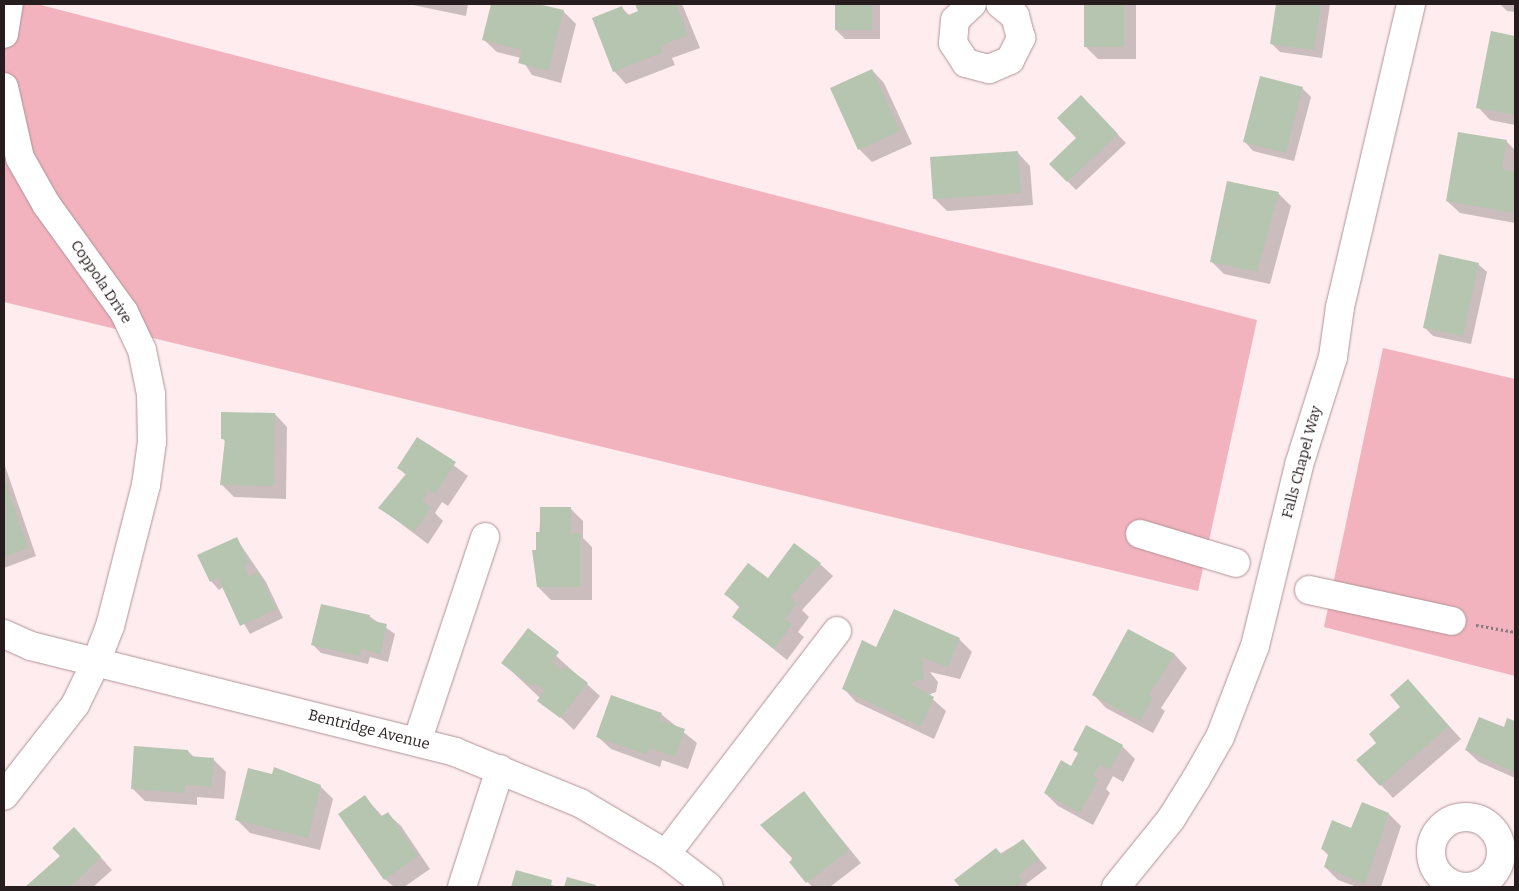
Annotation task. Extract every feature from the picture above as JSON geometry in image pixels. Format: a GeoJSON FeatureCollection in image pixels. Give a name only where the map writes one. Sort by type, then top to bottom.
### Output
{"type":"FeatureCollection","features":[{"type":"Feature","properties":{"kind":"street"},"geometry":{"type":"LineString","coordinates":[[4,34],[9,4]]}},
{"type":"Feature","properties":{"kind":"street"},"geometry":{"type":"LineString","coordinates":[[972,4],[956,20],[953,43],[966,63],[989,69],[1010,60],[1021,38],[1015,16],[1000,4]]}},
{"type":"Feature","properties":{"kind":"street","name":"Falls Chapel Way"},"geometry":{"type":"LineString","coordinates":[[1116,887],[1171,820],[1196,779],[1220,737],[1255,646],[1299,465],[1332,357],[1411,4]]}},
{"type":"Feature","properties":{"kind":"street","name":"Coppola Drive"},"geometry":{"type":"LineString","coordinates":[[4,87],[20,158],[46,204],[124,312],[142,350],[151,394],[152,442],[146,485],[110,626],[96,662],[74,705],[4,796]]}},
{"type":"Feature","properties":{"kind":"street"},"geometry":{"type":"LineString","coordinates":[[1140,534],[1236,563]]}},
{"type":"Feature","properties":{"kind":"street"},"geometry":{"type":"LineString","coordinates":[[417,742],[485,537]]}},
{"type":"Feature","properties":{"kind":"street"},"geometry":{"type":"LineString","coordinates":[[1309,590],[1452,621]]}},
{"type":"Feature","properties":{"kind":"street"},"geometry":{"type":"LineString","coordinates":[[666,854],[837,631]]}},
{"type":"Feature","properties":{"kind":"street","name":"Bentridge Avenue"},"geometry":{"type":"LineString","coordinates":[[4,634],[96,662],[417,742],[500,769],[580,802],[666,854],[709,887]]}},
{"type":"Feature","properties":{"kind":"street"},"geometry":{"type":"LineString","coordinates":[[462,887],[500,769]]}},
{"type":"Feature","properties":{"kind":"path"},"geometry":{"type":"LineString","coordinates":[[1452,621],[1515,632]]}},
{"type":"Feature","properties":{"kind":"shaded area"},"geometry":{"type":"Polygon","coordinates":[[[4,4],[37,4],[1257,320],[1198,591],[4,302],[4,4]]]}},
{"type":"Feature","properties":{"kind":"shaded area"},"geometry":{"type":"Polygon","coordinates":[[[1383,348],[1515,379],[1515,676],[1324,627],[1383,348]]]}},
{"type":"Feature","properties":{"kind":"building"},"geometry":{"type":"Polygon","coordinates":[[[491,4],[538,4],[564,10],[548,71],[518,63],[522,50],[482,40],[491,4]]]}},
{"type":"Feature","properties":{"kind":"building"},"geometry":{"type":"Polygon","coordinates":[[[635,4],[676,4],[688,35],[660,46],[663,52],[613,72],[592,18],[622,6],[626,16],[638,11],[635,4]]]}},
{"type":"Feature","properties":{"kind":"building"},"geometry":{"type":"Polygon","coordinates":[[[835,4],[872,4],[872,30],[835,30],[835,4]]]}},
{"type":"Feature","properties":{"kind":"building"},"geometry":{"type":"Polygon","coordinates":[[[1084,4],[1124,4],[1124,47],[1084,47],[1084,4]]]}},
{"type":"Feature","properties":{"kind":"building"},"geometry":{"type":"Polygon","coordinates":[[[1276,4],[1321,4],[1314,50],[1270,44],[1276,4]]]}},
{"type":"Feature","properties":{"kind":"building"},"geometry":{"type":"Polygon","coordinates":[[[1491,31],[1515,36],[1515,115],[1476,108],[1491,31]]]}},
{"type":"Feature","properties":{"kind":"building"},"geometry":{"type":"Polygon","coordinates":[[[872,69],[900,131],[858,150],[830,88],[872,69]]]}},
{"type":"Feature","properties":{"kind":"building"},"geometry":{"type":"Polygon","coordinates":[[[1260,76],[1303,87],[1286,153],[1243,142],[1260,76]]]}},
{"type":"Feature","properties":{"kind":"building"},"geometry":{"type":"Polygon","coordinates":[[[1081,95],[1118,134],[1067,182],[1049,164],[1076,138],[1057,118],[1081,95]]]}},
{"type":"Feature","properties":{"kind":"building"},"geometry":{"type":"Polygon","coordinates":[[[1458,132],[1507,140],[1502,169],[1515,172],[1513,213],[1446,201],[1458,132]]]}},
{"type":"Feature","properties":{"kind":"building"},"geometry":{"type":"Polygon","coordinates":[[[1018,151],[1021,193],[933,199],[930,157],[1018,151]]]}},
{"type":"Feature","properties":{"kind":"building"},"geometry":{"type":"Polygon","coordinates":[[[1227,181],[1279,192],[1257,272],[1210,262],[1227,181]]]}},
{"type":"Feature","properties":{"kind":"building"},"geometry":{"type":"Polygon","coordinates":[[[1439,254],[1479,263],[1463,336],[1423,328],[1439,254]]]}},
{"type":"Feature","properties":{"kind":"building"},"geometry":{"type":"Polygon","coordinates":[[[221,412],[275,413],[274,486],[220,485],[225,439],[221,439],[221,412]]]}},
{"type":"Feature","properties":{"kind":"building"},"geometry":{"type":"Polygon","coordinates":[[[417,437],[456,462],[435,494],[429,490],[422,501],[431,507],[415,532],[378,508],[406,474],[397,468],[417,437]]]}},
{"type":"Feature","properties":{"kind":"building"},"geometry":{"type":"Polygon","coordinates":[[[4,478],[28,548],[4,557],[4,478]]]}},
{"type":"Feature","properties":{"kind":"building"},"geometry":{"type":"Polygon","coordinates":[[[540,507],[571,507],[571,533],[580,533],[580,587],[537,587],[532,550],[536,550],[536,532],[540,532],[540,507]]]}},
{"type":"Feature","properties":{"kind":"building"},"geometry":{"type":"Polygon","coordinates":[[[237,537],[249,563],[244,566],[249,577],[258,572],[276,609],[240,626],[218,578],[210,582],[197,555],[237,537]]]}},
{"type":"Feature","properties":{"kind":"building"},"geometry":{"type":"Polygon","coordinates":[[[794,543],[821,563],[790,597],[797,603],[785,619],[792,624],[774,649],[732,617],[740,606],[724,594],[748,563],[768,578],[794,543]]]}},
{"type":"Feature","properties":{"kind":"building"},"geometry":{"type":"Polygon","coordinates":[[[321,604],[370,615],[369,620],[387,624],[380,654],[361,649],[360,656],[311,645],[321,604]]]}},
{"type":"Feature","properties":{"kind":"building"},"geometry":{"type":"Polygon","coordinates":[[[894,609],[960,638],[948,667],[922,658],[924,679],[910,683],[934,697],[921,727],[842,689],[862,640],[876,647],[894,609]]]}},
{"type":"Feature","properties":{"kind":"building"},"geometry":{"type":"Polygon","coordinates":[[[528,628],[559,652],[552,662],[562,671],[566,666],[588,683],[560,718],[537,701],[545,690],[535,683],[532,687],[501,663],[528,628]]]}},
{"type":"Feature","properties":{"kind":"building"},"geometry":{"type":"Polygon","coordinates":[[[1128,629],[1175,654],[1149,695],[1153,698],[1140,721],[1092,695],[1128,629]]]}},
{"type":"Feature","properties":{"kind":"building"},"geometry":{"type":"Polygon","coordinates":[[[1408,679],[1449,726],[1380,786],[1356,760],[1376,743],[1369,734],[1400,707],[1390,695],[1408,679]]]}},
{"type":"Feature","properties":{"kind":"building"},"geometry":{"type":"Polygon","coordinates":[[[611,695],[662,713],[659,720],[685,729],[675,757],[649,748],[647,755],[596,737],[611,695]]]}},
{"type":"Feature","properties":{"kind":"building"},"geometry":{"type":"Polygon","coordinates":[[[1479,717],[1504,727],[1507,718],[1515,721],[1515,772],[1465,750],[1479,717]]]}},
{"type":"Feature","properties":{"kind":"building"},"geometry":{"type":"Polygon","coordinates":[[[1086,725],[1123,745],[1110,770],[1100,764],[1093,776],[1098,779],[1080,813],[1044,793],[1061,760],[1071,766],[1078,753],[1073,750],[1086,725]]]}},
{"type":"Feature","properties":{"kind":"building"},"geometry":{"type":"Polygon","coordinates":[[[134,746],[188,750],[188,756],[214,758],[211,787],[185,785],[185,793],[131,789],[134,746]]]}},
{"type":"Feature","properties":{"kind":"building"},"geometry":{"type":"Polygon","coordinates":[[[274,767],[321,785],[308,838],[235,820],[248,768],[272,774],[274,767]]]}},
{"type":"Feature","properties":{"kind":"building"},"geometry":{"type":"Polygon","coordinates":[[[804,791],[849,850],[806,883],[789,862],[793,859],[760,825],[804,791]]]}},
{"type":"Feature","properties":{"kind":"building"},"geometry":{"type":"Polygon","coordinates":[[[365,795],[380,817],[388,812],[418,856],[384,880],[338,814],[365,795]]]}},
{"type":"Feature","properties":{"kind":"building"},"geometry":{"type":"Polygon","coordinates":[[[1362,802],[1389,813],[1365,884],[1324,867],[1329,852],[1321,849],[1332,820],[1351,828],[1362,802]]]}},
{"type":"Feature","properties":{"kind":"building"},"geometry":{"type":"Polygon","coordinates":[[[74,827],[101,857],[70,887],[25,887],[60,856],[52,848],[74,827]]]}},
{"type":"Feature","properties":{"kind":"building"},"geometry":{"type":"Polygon","coordinates":[[[1023,839],[1039,859],[1018,875],[1023,881],[1016,887],[960,887],[954,880],[996,848],[1002,855],[1023,839]]]}},
{"type":"Feature","properties":{"kind":"building"},"geometry":{"type":"Polygon","coordinates":[[[516,870],[552,880],[551,885],[559,887],[511,887],[516,870]]]}},
{"type":"Feature","properties":{"kind":"building"},"geometry":{"type":"Polygon","coordinates":[[[567,877],[596,885],[595,887],[564,887],[567,877]]]}}]}
